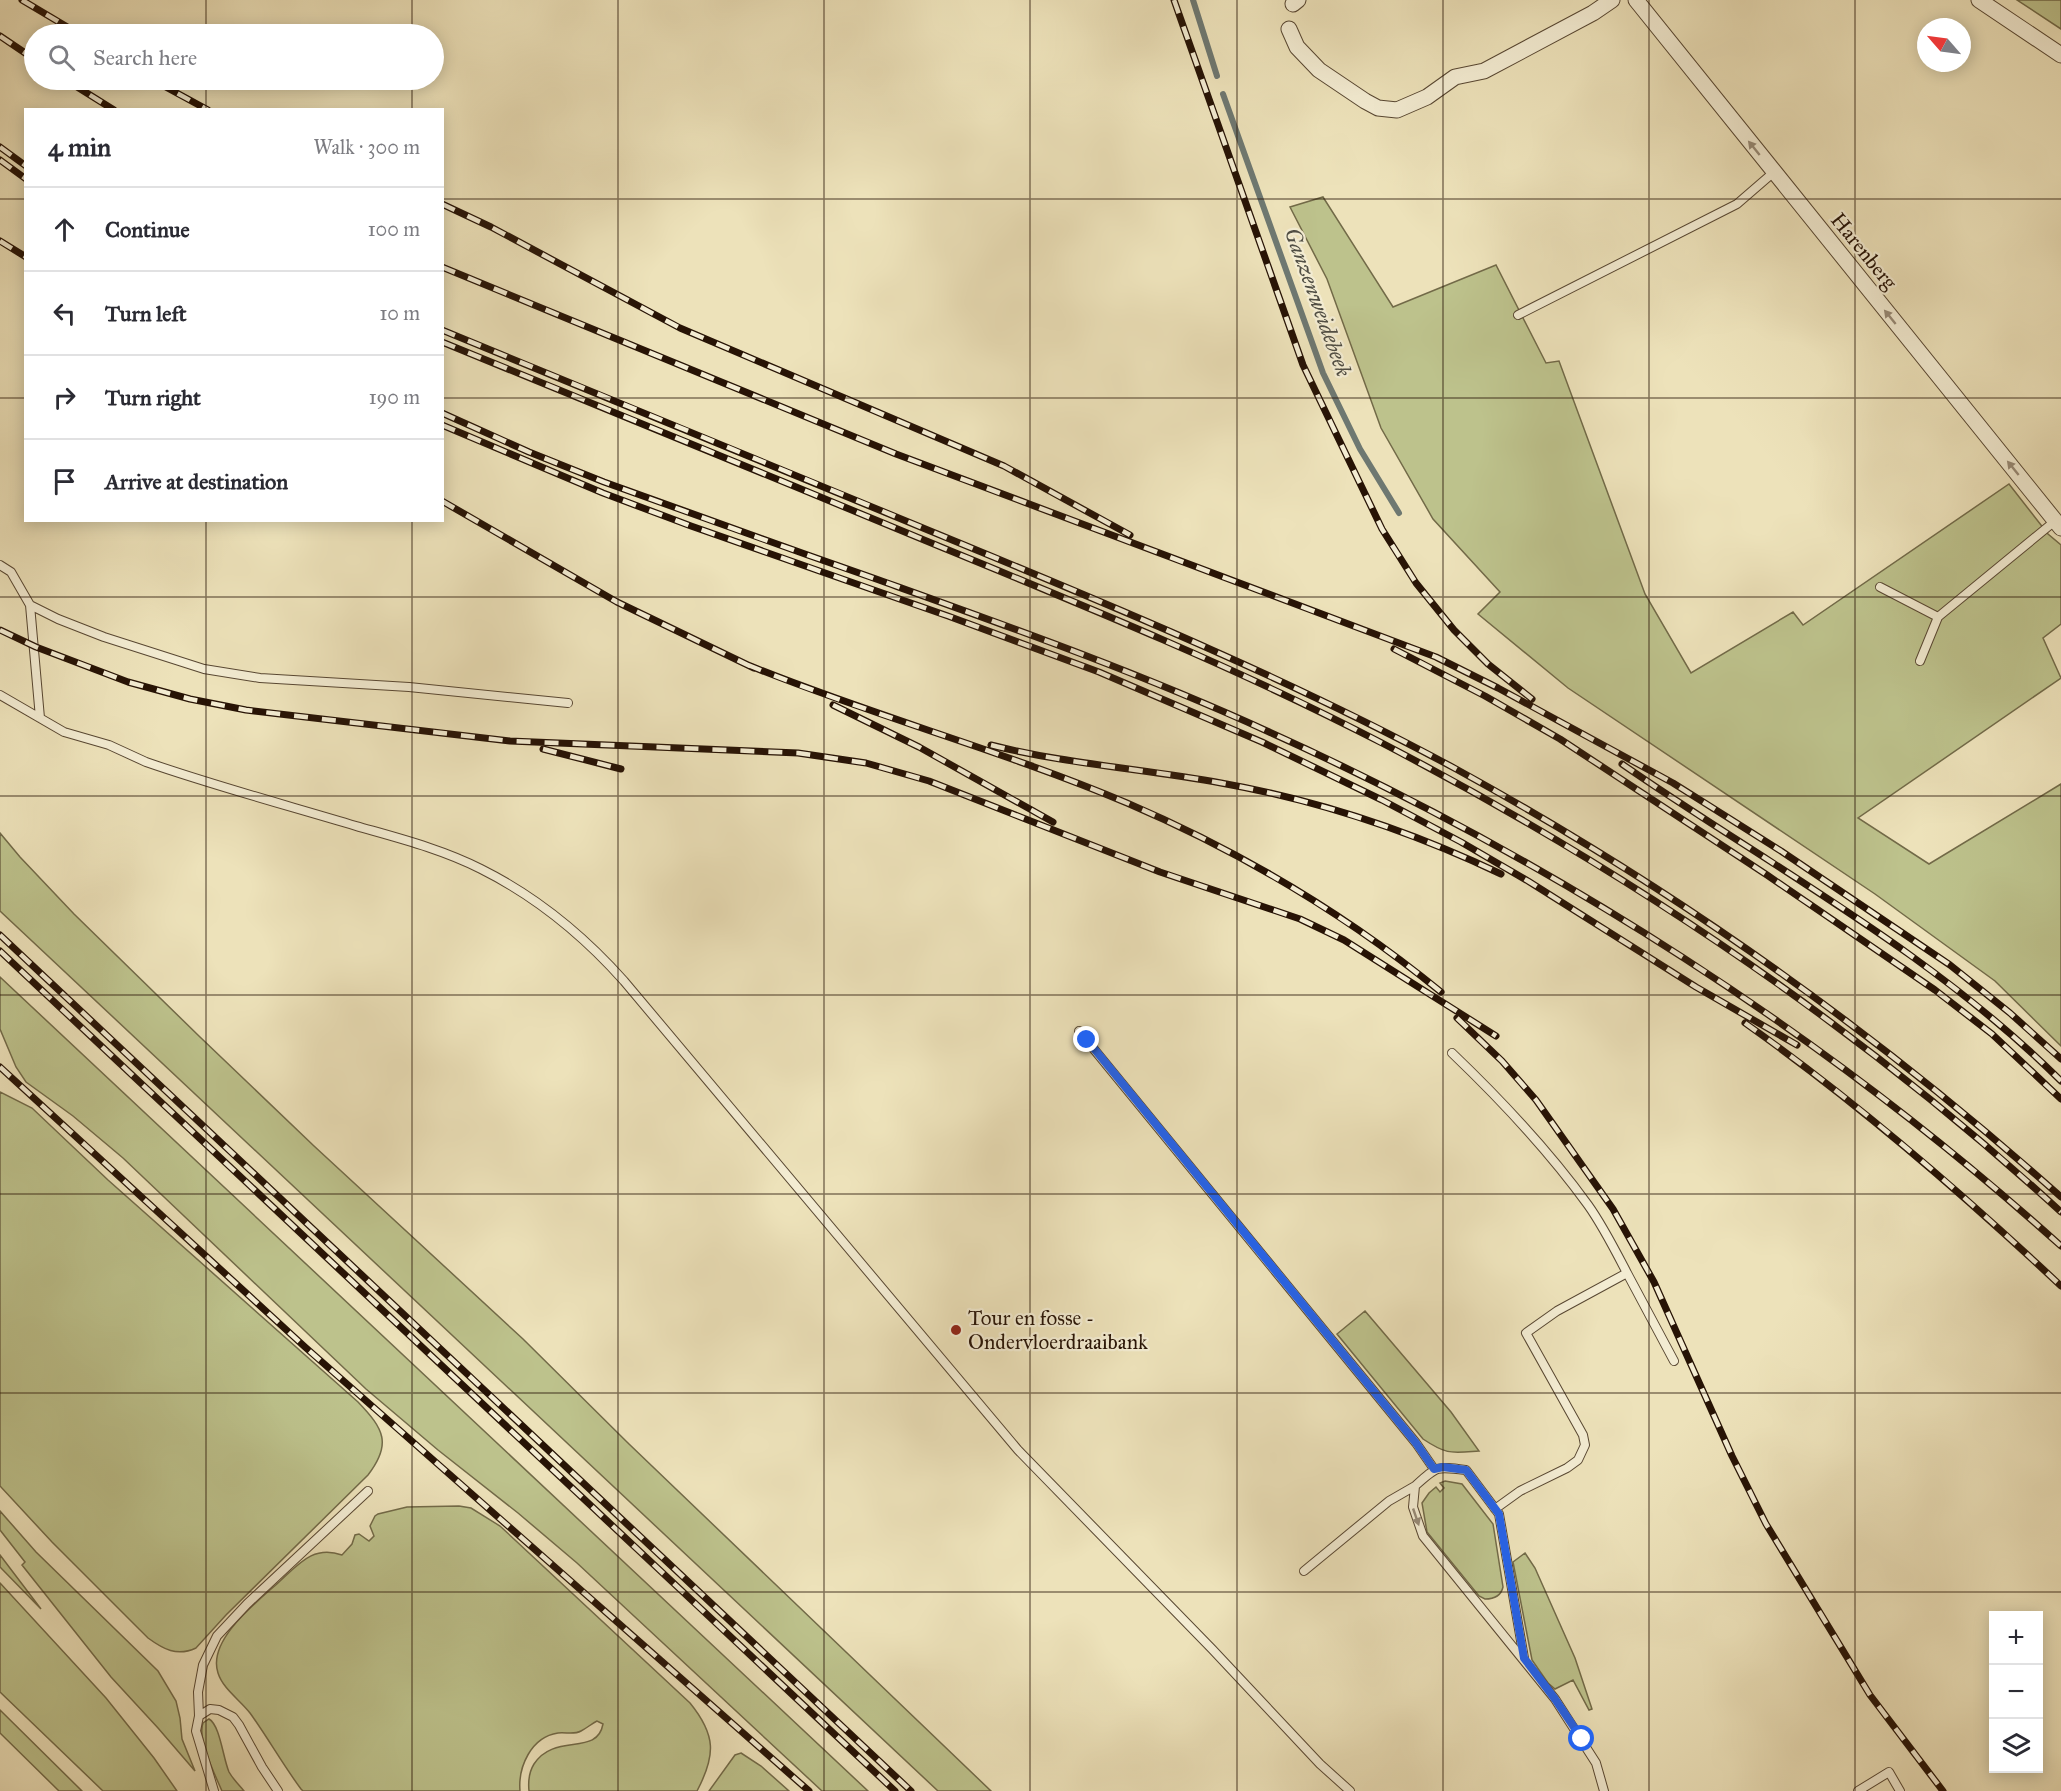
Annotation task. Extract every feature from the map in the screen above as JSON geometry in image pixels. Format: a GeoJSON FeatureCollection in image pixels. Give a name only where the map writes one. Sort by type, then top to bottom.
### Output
{"type":"FeatureCollection","features":[{"type":"Feature","properties":{"kind":"street"},"geometry":{"type":"LineString","coordinates":[[1289,29],[1297,47],[1319,70],[1378,108],[1397,110],[1427,97],[1455,77],[1484,71],[1593,13],[1612,0]]}},
{"type":"Feature","properties":{"kind":"street","name":"Harenberg"},"geometry":{"type":"LineString","coordinates":[[1636,0],[2057,517]]}},
{"type":"Feature","properties":{"kind":"street"},"geometry":{"type":"LineString","coordinates":[[1979,0],[2061,55]]}},
{"type":"Feature","properties":{"kind":"lane"},"geometry":{"type":"LineString","coordinates":[[1518,315],[1737,204],[1774,172]]}},
{"type":"Feature","properties":{"kind":"lane"},"geometry":{"type":"LineString","coordinates":[[1920,662],[1938,617],[2057,517]]}},
{"type":"Feature","properties":{"kind":"lane"},"geometry":{"type":"LineString","coordinates":[[0,566],[11,572],[30,605],[40,718]]}},
{"type":"Feature","properties":{"kind":"lane"},"geometry":{"type":"LineString","coordinates":[[1880,587],[1938,617]]}},
{"type":"Feature","properties":{"kind":"lane"},"geometry":{"type":"LineString","coordinates":[[30,605],[104,637],[204,669],[260,678],[410,687],[568,703]]}},
{"type":"Feature","properties":{"kind":"lane"},"geometry":{"type":"LineString","coordinates":[[0,695],[64,732],[110,745],[178,774],[393,836],[480,868],[543,906],[572,928],[602,956],[624,981],[1018,1450],[1320,1764],[1350,1791]]}},
{"type":"Feature","properties":{"kind":"lane"},"geometry":{"type":"LineString","coordinates":[[1079,1032],[1416,1443],[1434,1469]]}},
{"type":"Feature","properties":{"kind":"lane"},"geometry":{"type":"LineString","coordinates":[[1452,1053],[1492,1091],[1563,1173],[1588,1206],[1610,1240],[1674,1361]]}},
{"type":"Feature","properties":{"kind":"lane"},"geometry":{"type":"LineString","coordinates":[[1495,1509],[1520,1491],[1567,1468],[1578,1460],[1585,1445],[1583,1435],[1526,1333],[1557,1311],[1627,1273]]}},
{"type":"Feature","properties":{"kind":"lane"},"geometry":{"type":"LineString","coordinates":[[1304,1571],[1389,1501],[1415,1486],[1434,1469],[1443,1467],[1466,1470],[1499,1514],[1524,1658]]}},
{"type":"Feature","properties":{"kind":"lane"},"geometry":{"type":"LineString","coordinates":[[1415,1486],[1413,1507],[1423,1536],[1555,1699],[1596,1763],[1604,1791]]}},
{"type":"Feature","properties":{"kind":"lane"},"geometry":{"type":"LineString","coordinates":[[214,1791],[196,1731],[199,1716],[198,1692],[203,1665],[217,1636],[247,1604],[368,1491]]}},
{"type":"Feature","properties":{"kind":"lane"},"geometry":{"type":"LineString","coordinates":[[199,1716],[210,1709],[219,1710],[233,1717],[278,1791]]}},
{"type":"Feature","properties":{"kind":"lane"},"geometry":{"type":"LineString","coordinates":[[1857,1791],[1888,1772],[1900,1791]]}},
{"type":"Feature","properties":{"kind":"green space"},"geometry":{"type":"Polygon","coordinates":[[[2017,0],[2061,0],[2061,29],[2017,0]]]}},
{"type":"Feature","properties":{"kind":"green space"},"geometry":{"type":"Polygon","coordinates":[[[1323,197],[1393,307],[1496,265],[1546,363],[1559,361],[1645,594],[1691,673],[1793,612],[1803,625],[2009,484],[2048,534],[2061,545],[2061,624],[2043,638],[2061,678],[1858,818],[1929,864],[2061,784],[2061,1046],[1995,981],[1875,894],[1568,688],[1478,614],[1500,592],[1433,519],[1381,428],[1327,279],[1290,207],[1323,197]]]}},
{"type":"Feature","properties":{"kind":"green space"},"geometry":{"type":"Polygon","coordinates":[[[0,833],[74,914],[200,1037],[523,1339],[629,1444],[991,1791],[938,1791],[0,911],[0,833]]]}},
{"type":"Feature","properties":{"kind":"green space"},"geometry":{"type":"Polygon","coordinates":[[[0,977],[868,1791],[822,1791],[577,1563],[366,1389],[123,1158],[73,1116],[26,1082],[16,1067],[0,1029],[0,977]]]}},
{"type":"Feature","properties":{"kind":"green space"},"geometry":{"type":"Polygon","coordinates":[[[0,1092],[32,1108],[108,1180],[358,1402],[374,1420],[382,1437],[380,1454],[368,1475],[226,1615],[196,1648],[189,1651],[170,1651],[148,1638],[52,1542],[0,1486],[0,1092]]]}},
{"type":"Feature","properties":{"kind":"green space"},"geometry":{"type":"Polygon","coordinates":[[[1365,1311],[1451,1412],[1479,1451],[1450,1452],[1423,1439],[1337,1334],[1365,1311]]]}},
{"type":"Feature","properties":{"kind":"green space"},"geometry":{"type":"Polygon","coordinates":[[[1445,1481],[1462,1484],[1493,1524],[1503,1587],[1501,1593],[1494,1598],[1485,1599],[1479,1596],[1427,1532],[1422,1503],[1436,1487],[1440,1492],[1444,1488],[1440,1483],[1445,1481]]]}},
{"type":"Feature","properties":{"kind":"green space"},"geometry":{"type":"Polygon","coordinates":[[[459,1506],[471,1508],[500,1526],[690,1703],[705,1725],[710,1745],[708,1767],[697,1791],[529,1791],[531,1770],[543,1754],[563,1746],[593,1740],[599,1734],[603,1724],[597,1721],[578,1732],[558,1733],[540,1740],[528,1754],[524,1763],[520,1791],[303,1791],[301,1789],[250,1713],[220,1679],[217,1660],[227,1635],[247,1611],[307,1558],[323,1552],[342,1555],[352,1544],[355,1535],[359,1534],[369,1541],[374,1536],[370,1526],[378,1514],[407,1507],[459,1506]]]}},
{"type":"Feature","properties":{"kind":"green space"},"geometry":{"type":"Polygon","coordinates":[[[0,1511],[36,1552],[158,1671],[176,1701],[182,1739],[195,1771],[111,1677],[22,1565],[25,1562],[0,1530],[0,1511]]]}},
{"type":"Feature","properties":{"kind":"green space"},"geometry":{"type":"Polygon","coordinates":[[[1525,1553],[1535,1568],[1575,1658],[1592,1709],[1589,1710],[1573,1680],[1555,1689],[1532,1660],[1513,1562],[1525,1553]]]}},
{"type":"Feature","properties":{"kind":"green space"},"geometry":{"type":"Polygon","coordinates":[[[0,1555],[41,1609],[0,1567],[0,1555]]]}},
{"type":"Feature","properties":{"kind":"green space"},"geometry":{"type":"Polygon","coordinates":[[[0,1583],[106,1698],[177,1791],[103,1791],[0,1692],[0,1583]]]}},
{"type":"Feature","properties":{"kind":"green space"},"geometry":{"type":"Polygon","coordinates":[[[0,1710],[82,1791],[59,1791],[0,1733],[0,1710]]]}},
{"type":"Feature","properties":{"kind":"green space"},"geometry":{"type":"Polygon","coordinates":[[[209,1719],[213,1722],[219,1735],[229,1772],[244,1791],[222,1791],[202,1738],[203,1723],[209,1719]]]}},
{"type":"Feature","properties":{"kind":"green space"},"geometry":{"type":"Polygon","coordinates":[[[741,1753],[761,1766],[789,1791],[709,1791],[735,1755],[741,1753]]]}},
{"type":"Feature","properties":{"kind":"waterway","name":"Ganzenweidebeek"},"geometry":{"type":"LineString","coordinates":[[1193,0],[1217,76]]}},
{"type":"Feature","properties":{"kind":"waterway","name":"Ganzenweidebeek"},"geometry":{"type":"LineString","coordinates":[[1223,94],[1323,373],[1360,449],[1399,513]]}},
{"type":"Feature","properties":{"kind":"railway"},"geometry":{"type":"LineString","coordinates":[[22,0],[62,24]]}},
{"type":"Feature","properties":{"kind":"railway"},"geometry":{"type":"LineString","coordinates":[[1174,0],[1303,365],[1382,529],[1416,583],[1454,630],[1488,664],[1532,699]]}},
{"type":"Feature","properties":{"kind":"railway"},"geometry":{"type":"LineString","coordinates":[[0,36],[24,52]]}},
{"type":"Feature","properties":{"kind":"railway"},"geometry":{"type":"LineString","coordinates":[[82,90],[111,108]]}},
{"type":"Feature","properties":{"kind":"railway"},"geometry":{"type":"LineString","coordinates":[[171,90],[204,108]]}},
{"type":"Feature","properties":{"kind":"railway"},"geometry":{"type":"LineString","coordinates":[[0,147],[24,165]]}},
{"type":"Feature","properties":{"kind":"railway"},"geometry":{"type":"LineString","coordinates":[[0,160],[24,178]]}},
{"type":"Feature","properties":{"kind":"railway"},"geometry":{"type":"LineString","coordinates":[[444,205],[491,227],[680,328],[1004,466],[1130,535]]}},
{"type":"Feature","properties":{"kind":"railway"},"geometry":{"type":"LineString","coordinates":[[0,241],[24,256]]}},
{"type":"Feature","properties":{"kind":"railway"},"geometry":{"type":"LineString","coordinates":[[444,268],[896,454],[1436,657],[1673,783],[1781,851],[1950,965],[2010,1013],[2061,1059]]}},
{"type":"Feature","properties":{"kind":"railway"},"geometry":{"type":"LineString","coordinates":[[444,331],[816,483],[1201,645],[1330,705],[1456,769],[1616,863],[1771,966],[1919,1077],[2061,1197]]}},
{"type":"Feature","properties":{"kind":"railway"},"geometry":{"type":"LineString","coordinates":[[444,343],[1108,616],[1274,690],[1382,743],[1562,844],[1651,898],[1737,955],[1904,1078],[2061,1212]]}},
{"type":"Feature","properties":{"kind":"railway"},"geometry":{"type":"LineString","coordinates":[[444,414],[604,482],[977,615],[1123,670],[1267,731],[1479,836],[1582,895],[1684,958],[1783,1025],[1879,1095],[1972,1169],[2061,1246]]}},
{"type":"Feature","properties":{"kind":"railway"},"geometry":{"type":"LineString","coordinates":[[444,426],[603,493],[1099,672],[1262,742],[1382,800],[1461,842],[1528,881],[1696,987],[1797,1045]]}},
{"type":"Feature","properties":{"kind":"railway"},"geometry":{"type":"LineString","coordinates":[[444,502],[617,602],[754,668]]}},
{"type":"Feature","properties":{"kind":"railway"},"geometry":{"type":"LineString","coordinates":[[0,630],[36,647],[128,682],[190,699],[246,710],[510,741],[798,753],[866,763],[929,781],[1160,872],[1300,919],[1344,940],[1496,1036]]}},
{"type":"Feature","properties":{"kind":"railway"},"geometry":{"type":"LineString","coordinates":[[1394,649],[1485,696],[1560,739],[1767,875],[1935,990],[1992,1034],[2061,1099]]}},
{"type":"Feature","properties":{"kind":"railway"},"geometry":{"type":"LineString","coordinates":[[748,665],[843,701],[1081,784],[1169,822],[1251,864],[1330,911],[1441,992]]}},
{"type":"Feature","properties":{"kind":"railway"},"geometry":{"type":"LineString","coordinates":[[833,705],[919,747],[1053,822]]}},
{"type":"Feature","properties":{"kind":"railway"},"geometry":{"type":"LineString","coordinates":[[991,745],[1077,762],[1221,783],[1293,798],[1399,831],[1501,874]]}},
{"type":"Feature","properties":{"kind":"railway"},"geometry":{"type":"LineString","coordinates":[[543,749],[621,769]]}},
{"type":"Feature","properties":{"kind":"railway"},"geometry":{"type":"LineString","coordinates":[[1622,764],[1905,951],[2011,1035],[2061,1081]]}},
{"type":"Feature","properties":{"kind":"railway"},"geometry":{"type":"LineString","coordinates":[[0,935],[911,1791]]}},
{"type":"Feature","properties":{"kind":"railway"},"geometry":{"type":"LineString","coordinates":[[0,951],[895,1791]]}},
{"type":"Feature","properties":{"kind":"railway"},"geometry":{"type":"LineString","coordinates":[[1457,1018],[1502,1061],[1536,1100],[1613,1209],[1654,1282],[1732,1456],[1766,1524],[1870,1695],[1943,1791]]}},
{"type":"Feature","properties":{"kind":"railway"},"geometry":{"type":"LineString","coordinates":[[1745,1023],[1868,1116],[1985,1216],[2061,1286]]}},
{"type":"Feature","properties":{"kind":"railway"},"geometry":{"type":"LineString","coordinates":[[0,1067],[305,1347],[809,1791]]}},
{"type":"Feature","properties":{"kind":"place","name":"Tour en fosse - Ondervloerdraaibank"},"geometry":{"type":"Point","coordinates":[956,1330]}},
{"type":"Feature","properties":{"kind":"route"},"geometry":{"type":"LineString","coordinates":[[1087,1040],[1416,1443],[1434,1469],[1443,1467],[1466,1470],[1499,1514],[1524,1658],[1582,1739]]}}]}
